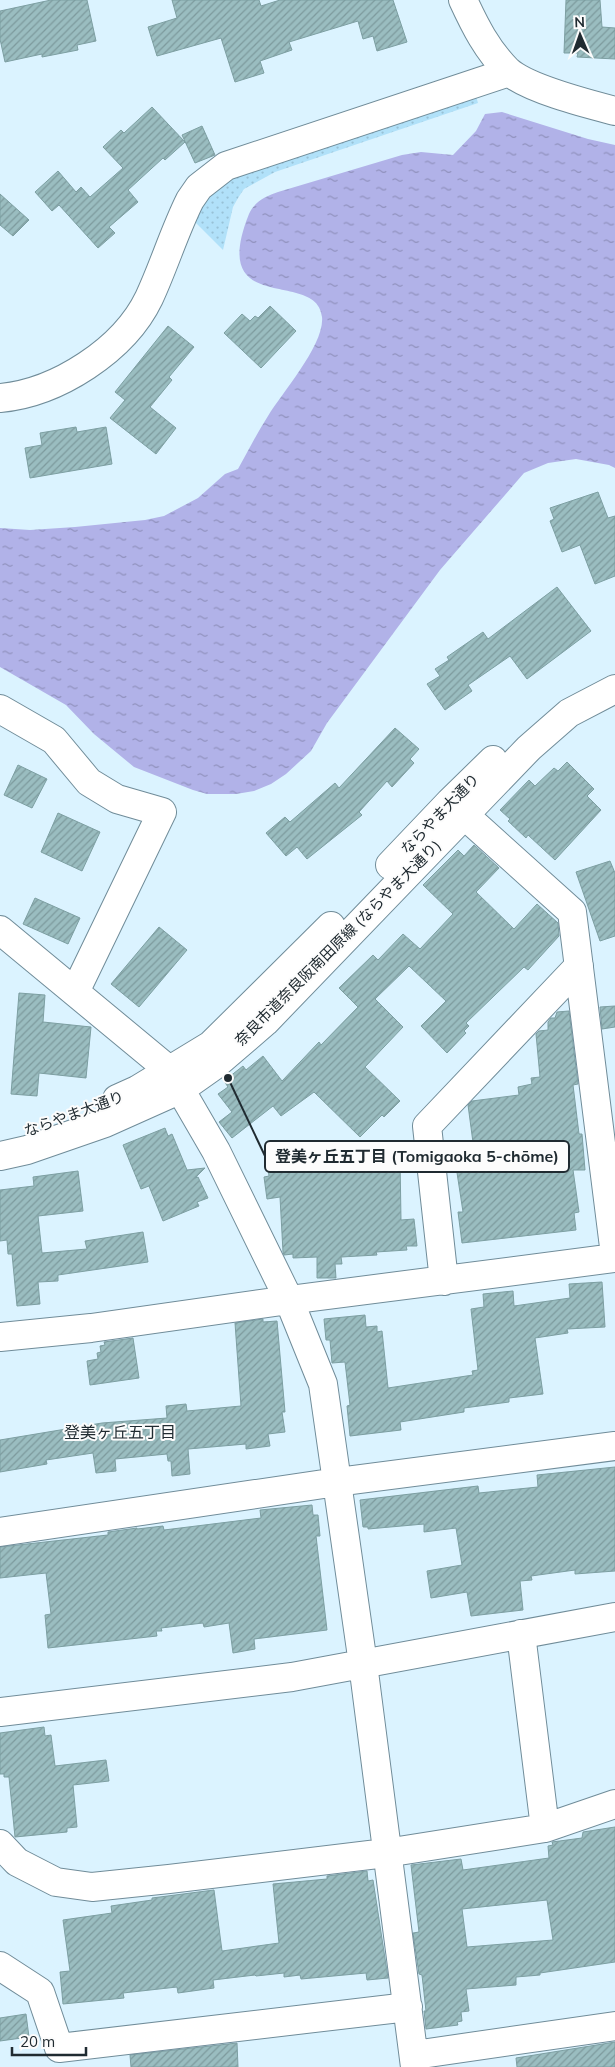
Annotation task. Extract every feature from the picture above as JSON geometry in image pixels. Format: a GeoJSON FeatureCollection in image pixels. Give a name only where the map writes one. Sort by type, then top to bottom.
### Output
{"type":"FeatureCollection","features":[{"type":"Feature","properties":{"kind":"street"},"geometry":{"type":"LineString","coordinates":[[463,0],[480,37],[509,72],[534,86],[615,111]]}},
{"type":"Feature","properties":{"kind":"street"},"geometry":{"type":"LineString","coordinates":[[0,398],[27,393],[70,376],[90,364],[123,335],[148,299],[190,200],[200,187],[226,166],[509,72]]}},
{"type":"Feature","properties":{"kind":"street","name":"ならやま大通り"},"geometry":{"type":"LineString","coordinates":[[0,1138],[26,1133],[91,1111],[137,1090],[175,1080],[359,898],[457,809],[539,716],[567,696],[615,670]]}},
{"type":"Feature","properties":{"kind":"street"},"geometry":{"type":"LineString","coordinates":[[0,1337],[91,1328],[615,1256],[572,912],[457,809],[569,713],[615,689]]}},
{"type":"Feature","properties":{"kind":"street"},"geometry":{"type":"LineString","coordinates":[[0,709],[54,740],[89,782],[117,799],[162,812],[75,992]]}},
{"type":"Feature","properties":{"kind":"street"},"geometry":{"type":"LineString","coordinates":[[0,930],[75,992],[175,1080],[216,1151],[289,1300],[323,1384],[363,1664],[414,2061],[615,2026]]}},
{"type":"Feature","properties":{"kind":"street"},"geometry":{"type":"LineString","coordinates":[[444,1281],[427,1126],[579,966]]}},
{"type":"Feature","properties":{"kind":"street"},"geometry":{"type":"LineString","coordinates":[[0,1156],[27,1150],[105,1123],[175,1080]]}},
{"type":"Feature","properties":{"kind":"street"},"geometry":{"type":"LineString","coordinates":[[0,1532],[337,1482],[615,1446]]}},
{"type":"Feature","properties":{"kind":"street"},"geometry":{"type":"LineString","coordinates":[[0,1712],[292,1677],[615,1617]]}},
{"type":"Feature","properties":{"kind":"street"},"geometry":{"type":"LineString","coordinates":[[521,1634],[545,1828]]}},
{"type":"Feature","properties":{"kind":"street"},"geometry":{"type":"LineString","coordinates":[[0,1844],[17,1862],[56,1882],[92,1887],[386,1853],[545,1828],[615,1804]]}},
{"type":"Feature","properties":{"kind":"street"},"geometry":{"type":"LineString","coordinates":[[0,1966],[40,1992],[59,2048],[408,2008]]}},
{"type":"Feature","properties":{"kind":"shaded area"},"geometry":{"type":"Polygon","coordinates":[[[476,96],[478,103],[275,172],[244,189],[233,207],[223,250],[194,221],[211,194],[237,176],[476,96]]]}},
{"type":"Feature","properties":{"kind":"water"},"geometry":{"type":"Polygon","coordinates":[[[502,112],[588,139],[615,145],[615,468],[609,465],[576,459],[548,463],[524,473],[440,570],[327,723],[311,751],[286,774],[271,784],[254,791],[236,794],[207,794],[134,767],[94,734],[66,705],[0,667],[0,528],[30,530],[75,527],[145,520],[164,516],[198,498],[225,474],[238,469],[274,406],[310,354],[317,341],[322,317],[316,303],[303,295],[252,280],[242,268],[240,247],[251,210],[261,200],[274,194],[402,155],[421,152],[453,155],[476,131],[485,114],[502,112]]]}},
{"type":"Feature","properties":{"kind":"building"},"geometry":{"type":"Polygon","coordinates":[[[51,0],[87,0],[96,41],[77,45],[78,50],[42,57],[42,54],[5,62],[0,39],[0,11],[51,0]]]}},
{"type":"Feature","properties":{"kind":"building"},"geometry":{"type":"Polygon","coordinates":[[[172,0],[259,0],[261,6],[280,0],[393,0],[407,42],[377,51],[373,36],[363,39],[358,21],[289,42],[292,50],[260,61],[264,73],[235,82],[221,38],[157,56],[148,27],[177,18],[172,0]]]}},
{"type":"Feature","properties":{"kind":"building"},"geometry":{"type":"Polygon","coordinates":[[[566,0],[600,0],[602,27],[615,28],[615,59],[577,57],[578,53],[564,53],[566,0]]]}},
{"type":"Feature","properties":{"kind":"building"},"geometry":{"type":"Polygon","coordinates":[[[152,107],[185,142],[165,160],[163,158],[128,190],[138,202],[109,227],[115,233],[98,248],[59,205],[52,211],[35,192],[58,171],[76,192],[81,187],[90,197],[123,168],[103,147],[121,130],[124,133],[152,107]]]}},
{"type":"Feature","properties":{"kind":"building"},"geometry":{"type":"Polygon","coordinates":[[[202,126],[215,155],[195,163],[182,135],[202,126]]]}},
{"type":"Feature","properties":{"kind":"building"},"geometry":{"type":"Polygon","coordinates":[[[0,194],[29,220],[13,236],[0,225],[0,194]]]}},
{"type":"Feature","properties":{"kind":"building"},"geometry":{"type":"Polygon","coordinates":[[[270,306],[296,331],[261,368],[224,333],[242,314],[250,321],[255,316],[258,318],[270,306]]]}},
{"type":"Feature","properties":{"kind":"building"},"geometry":{"type":"Polygon","coordinates":[[[168,326],[194,347],[169,377],[172,380],[150,407],[176,428],[156,454],[110,418],[125,400],[115,392],[168,326]]]}},
{"type":"Feature","properties":{"kind":"building"},"geometry":{"type":"Polygon","coordinates":[[[76,427],[77,432],[106,427],[112,464],[30,478],[25,448],[42,445],[40,433],[76,427]]]}},
{"type":"Feature","properties":{"kind":"building"},"geometry":{"type":"Polygon","coordinates":[[[598,492],[608,518],[615,516],[615,576],[595,584],[580,545],[562,552],[550,521],[554,519],[550,508],[598,492]]]}},
{"type":"Feature","properties":{"kind":"building"},"geometry":{"type":"Polygon","coordinates":[[[557,587],[591,631],[527,679],[510,656],[468,685],[472,691],[445,710],[427,684],[440,676],[435,669],[449,660],[447,657],[483,632],[488,639],[557,587]]]}},
{"type":"Feature","properties":{"kind":"building"},"geometry":{"type":"Polygon","coordinates":[[[395,728],[419,749],[410,759],[414,763],[392,787],[387,781],[359,812],[362,815],[307,859],[297,847],[286,856],[266,833],[285,817],[290,822],[335,783],[339,788],[395,728]]]}},
{"type":"Feature","properties":{"kind":"building"},"geometry":{"type":"Polygon","coordinates":[[[567,762],[594,789],[587,796],[601,810],[555,860],[528,835],[526,838],[508,821],[510,819],[500,810],[529,780],[535,786],[554,768],[558,771],[567,762]]]}},
{"type":"Feature","properties":{"kind":"building"},"geometry":{"type":"Polygon","coordinates":[[[18,765],[47,779],[32,808],[4,795],[18,765]]]}},
{"type":"Feature","properties":{"kind":"building"},"geometry":{"type":"Polygon","coordinates":[[[58,813],[100,832],[82,871],[41,852],[58,813]]]}},
{"type":"Feature","properties":{"kind":"building"},"geometry":{"type":"Polygon","coordinates":[[[474,845],[499,868],[476,892],[514,929],[537,904],[558,923],[559,936],[528,970],[524,967],[466,1023],[469,1026],[464,1031],[466,1033],[447,1053],[421,1026],[446,1001],[409,966],[375,999],[403,1027],[365,1067],[400,1101],[384,1117],[382,1115],[360,1137],[314,1092],[281,1116],[273,1106],[232,1138],[219,1122],[232,1112],[218,1094],[228,1087],[224,1081],[243,1066],[246,1070],[263,1056],[282,1081],[319,1042],[321,1045],[358,1007],[339,988],[373,955],[378,960],[403,934],[420,949],[453,914],[423,885],[458,850],[464,856],[474,845]]]}},
{"type":"Feature","properties":{"kind":"building"},"geometry":{"type":"Polygon","coordinates":[[[610,861],[615,873],[615,936],[600,941],[576,872],[610,861]]]}},
{"type":"Feature","properties":{"kind":"building"},"geometry":{"type":"Polygon","coordinates":[[[35,898],[80,918],[68,944],[23,924],[35,898]]]}},
{"type":"Feature","properties":{"kind":"building"},"geometry":{"type":"Polygon","coordinates":[[[159,927],[187,950],[139,1007],[111,984],[159,927]]]}},
{"type":"Feature","properties":{"kind":"building"},"geometry":{"type":"Polygon","coordinates":[[[19,993],[45,995],[43,1022],[91,1027],[86,1078],[39,1073],[37,1096],[11,1094],[19,993]]]}},
{"type":"Feature","properties":{"kind":"building"},"geometry":{"type":"Polygon","coordinates":[[[615,1006],[615,1027],[602,1029],[600,1007],[615,1006]]]}},
{"type":"Feature","properties":{"kind":"building"},"geometry":{"type":"Polygon","coordinates":[[[569,1011],[578,1084],[573,1085],[579,1134],[582,1134],[585,1170],[573,1170],[579,1212],[574,1213],[576,1230],[462,1243],[458,1212],[463,1212],[454,1153],[474,1150],[468,1105],[472,1101],[519,1095],[518,1087],[532,1084],[531,1078],[540,1077],[536,1034],[539,1031],[548,1030],[548,1022],[551,1018],[555,1018],[557,1012],[569,1011]]]}},
{"type":"Feature","properties":{"kind":"building"},"geometry":{"type":"Polygon","coordinates":[[[165,1128],[168,1136],[172,1134],[187,1170],[205,1168],[195,1178],[198,1177],[208,1198],[197,1202],[199,1206],[163,1221],[149,1186],[141,1189],[123,1145],[165,1128]]]}},
{"type":"Feature","properties":{"kind":"building"},"geometry":{"type":"Polygon","coordinates":[[[346,1151],[337,1160],[400,1159],[401,1220],[414,1219],[417,1246],[406,1246],[407,1250],[376,1252],[377,1255],[341,1257],[342,1264],[335,1264],[336,1278],[317,1278],[317,1257],[293,1258],[293,1254],[284,1255],[280,1197],[267,1199],[264,1177],[269,1176],[267,1160],[346,1151]]]}},
{"type":"Feature","properties":{"kind":"building"},"geometry":{"type":"Polygon","coordinates":[[[78,1171],[83,1211],[38,1216],[42,1253],[87,1249],[85,1241],[143,1232],[148,1262],[58,1275],[58,1281],[38,1282],[40,1304],[17,1306],[12,1254],[8,1254],[7,1240],[0,1241],[0,1190],[34,1186],[33,1177],[78,1171]]]}},
{"type":"Feature","properties":{"kind":"building"},"geometry":{"type":"Polygon","coordinates":[[[602,1282],[605,1327],[567,1329],[568,1333],[535,1338],[543,1394],[509,1398],[509,1402],[464,1408],[464,1412],[400,1422],[401,1430],[350,1436],[347,1406],[350,1405],[345,1362],[332,1363],[330,1340],[326,1340],[324,1319],[365,1315],[366,1327],[377,1326],[377,1332],[382,1331],[388,1388],[473,1375],[472,1371],[478,1370],[471,1309],[484,1307],[483,1294],[513,1291],[514,1306],[570,1298],[569,1284],[602,1282]]]}},
{"type":"Feature","properties":{"kind":"building"},"geometry":{"type":"Polygon","coordinates":[[[263,1319],[263,1322],[277,1321],[285,1412],[282,1412],[285,1432],[268,1434],[270,1446],[246,1449],[246,1444],[188,1449],[190,1474],[172,1476],[171,1461],[168,1461],[167,1454],[115,1459],[116,1471],[96,1473],[93,1453],[46,1460],[47,1464],[0,1472],[0,1440],[102,1423],[167,1418],[166,1406],[186,1404],[187,1411],[241,1406],[235,1323],[263,1319]]]}},
{"type":"Feature","properties":{"kind":"building"},"geometry":{"type":"Polygon","coordinates":[[[133,1338],[139,1378],[90,1385],[87,1361],[98,1359],[97,1353],[101,1352],[100,1346],[105,1345],[104,1342],[133,1338]]]}},
{"type":"Feature","properties":{"kind":"building"},"geometry":{"type":"Polygon","coordinates":[[[615,1467],[615,1571],[575,1574],[575,1570],[531,1576],[532,1580],[520,1581],[523,1610],[471,1616],[467,1592],[431,1598],[427,1571],[462,1565],[456,1528],[424,1532],[424,1524],[368,1529],[368,1527],[363,1527],[360,1500],[478,1486],[479,1493],[538,1487],[537,1475],[615,1467]]]}},
{"type":"Feature","properties":{"kind":"building"},"geometry":{"type":"Polygon","coordinates":[[[312,1505],[313,1515],[318,1515],[320,1536],[316,1536],[327,1630],[254,1639],[255,1649],[233,1653],[229,1623],[204,1627],[203,1623],[161,1628],[162,1631],[156,1631],[157,1636],[48,1648],[45,1615],[51,1614],[46,1573],[0,1578],[0,1547],[108,1535],[108,1532],[137,1528],[163,1526],[164,1530],[261,1518],[260,1510],[312,1505]]]}},
{"type":"Feature","properties":{"kind":"building"},"geometry":{"type":"Polygon","coordinates":[[[44,1727],[45,1736],[51,1735],[55,1766],[106,1760],[109,1781],[73,1785],[77,1827],[67,1828],[67,1832],[15,1837],[9,1777],[4,1777],[4,1774],[0,1774],[0,1733],[44,1727]]]}},
{"type":"Feature","properties":{"kind":"building"},"geometry":{"type":"Polygon","coordinates":[[[615,1827],[615,1962],[540,1973],[540,1975],[516,1977],[516,1985],[466,1989],[469,2011],[461,2012],[462,2021],[457,2022],[458,2025],[426,2029],[422,1975],[419,1974],[413,1933],[419,1932],[411,1865],[461,1859],[463,1870],[549,1858],[548,1846],[553,1845],[552,1842],[582,1838],[583,1832],[615,1827]],[[547,1900],[462,1909],[467,1947],[553,1940],[547,1900]]]}},
{"type":"Feature","properties":{"kind":"building"},"geometry":{"type":"Polygon","coordinates":[[[367,1871],[368,1881],[373,1880],[388,1978],[367,1980],[366,1973],[301,1979],[300,1975],[284,1977],[284,1973],[255,1975],[213,1980],[214,1988],[178,1993],[177,1987],[123,1993],[124,1998],[63,2004],[60,1972],[70,1971],[63,1920],[112,1913],[111,1906],[152,1900],[152,1898],[214,1890],[222,1951],[279,1943],[273,1884],[327,1879],[327,1876],[367,1871]]]}},
{"type":"Feature","properties":{"kind":"building"},"geometry":{"type":"Polygon","coordinates":[[[26,2014],[29,2037],[0,2041],[0,2018],[26,2014]]]}},
{"type":"Feature","properties":{"kind":"building"},"geometry":{"type":"Polygon","coordinates":[[[615,2042],[615,2067],[517,2067],[516,2058],[615,2042]]]}},
{"type":"Feature","properties":{"kind":"building"},"geometry":{"type":"Polygon","coordinates":[[[237,2043],[238,2067],[131,2067],[130,2055],[237,2043]]]}},
{"type":"Feature","properties":{"kind":"place","name":"登美ヶ丘五丁目 (Tomigaoka 5-chōme)"},"geometry":{"type":"Point","coordinates":[228,1078]}},
{"type":"Feature","properties":{"kind":"district","name":"登美ヶ丘五丁目"},"geometry":{"type":"Point","coordinates":[120,1432]}}]}
